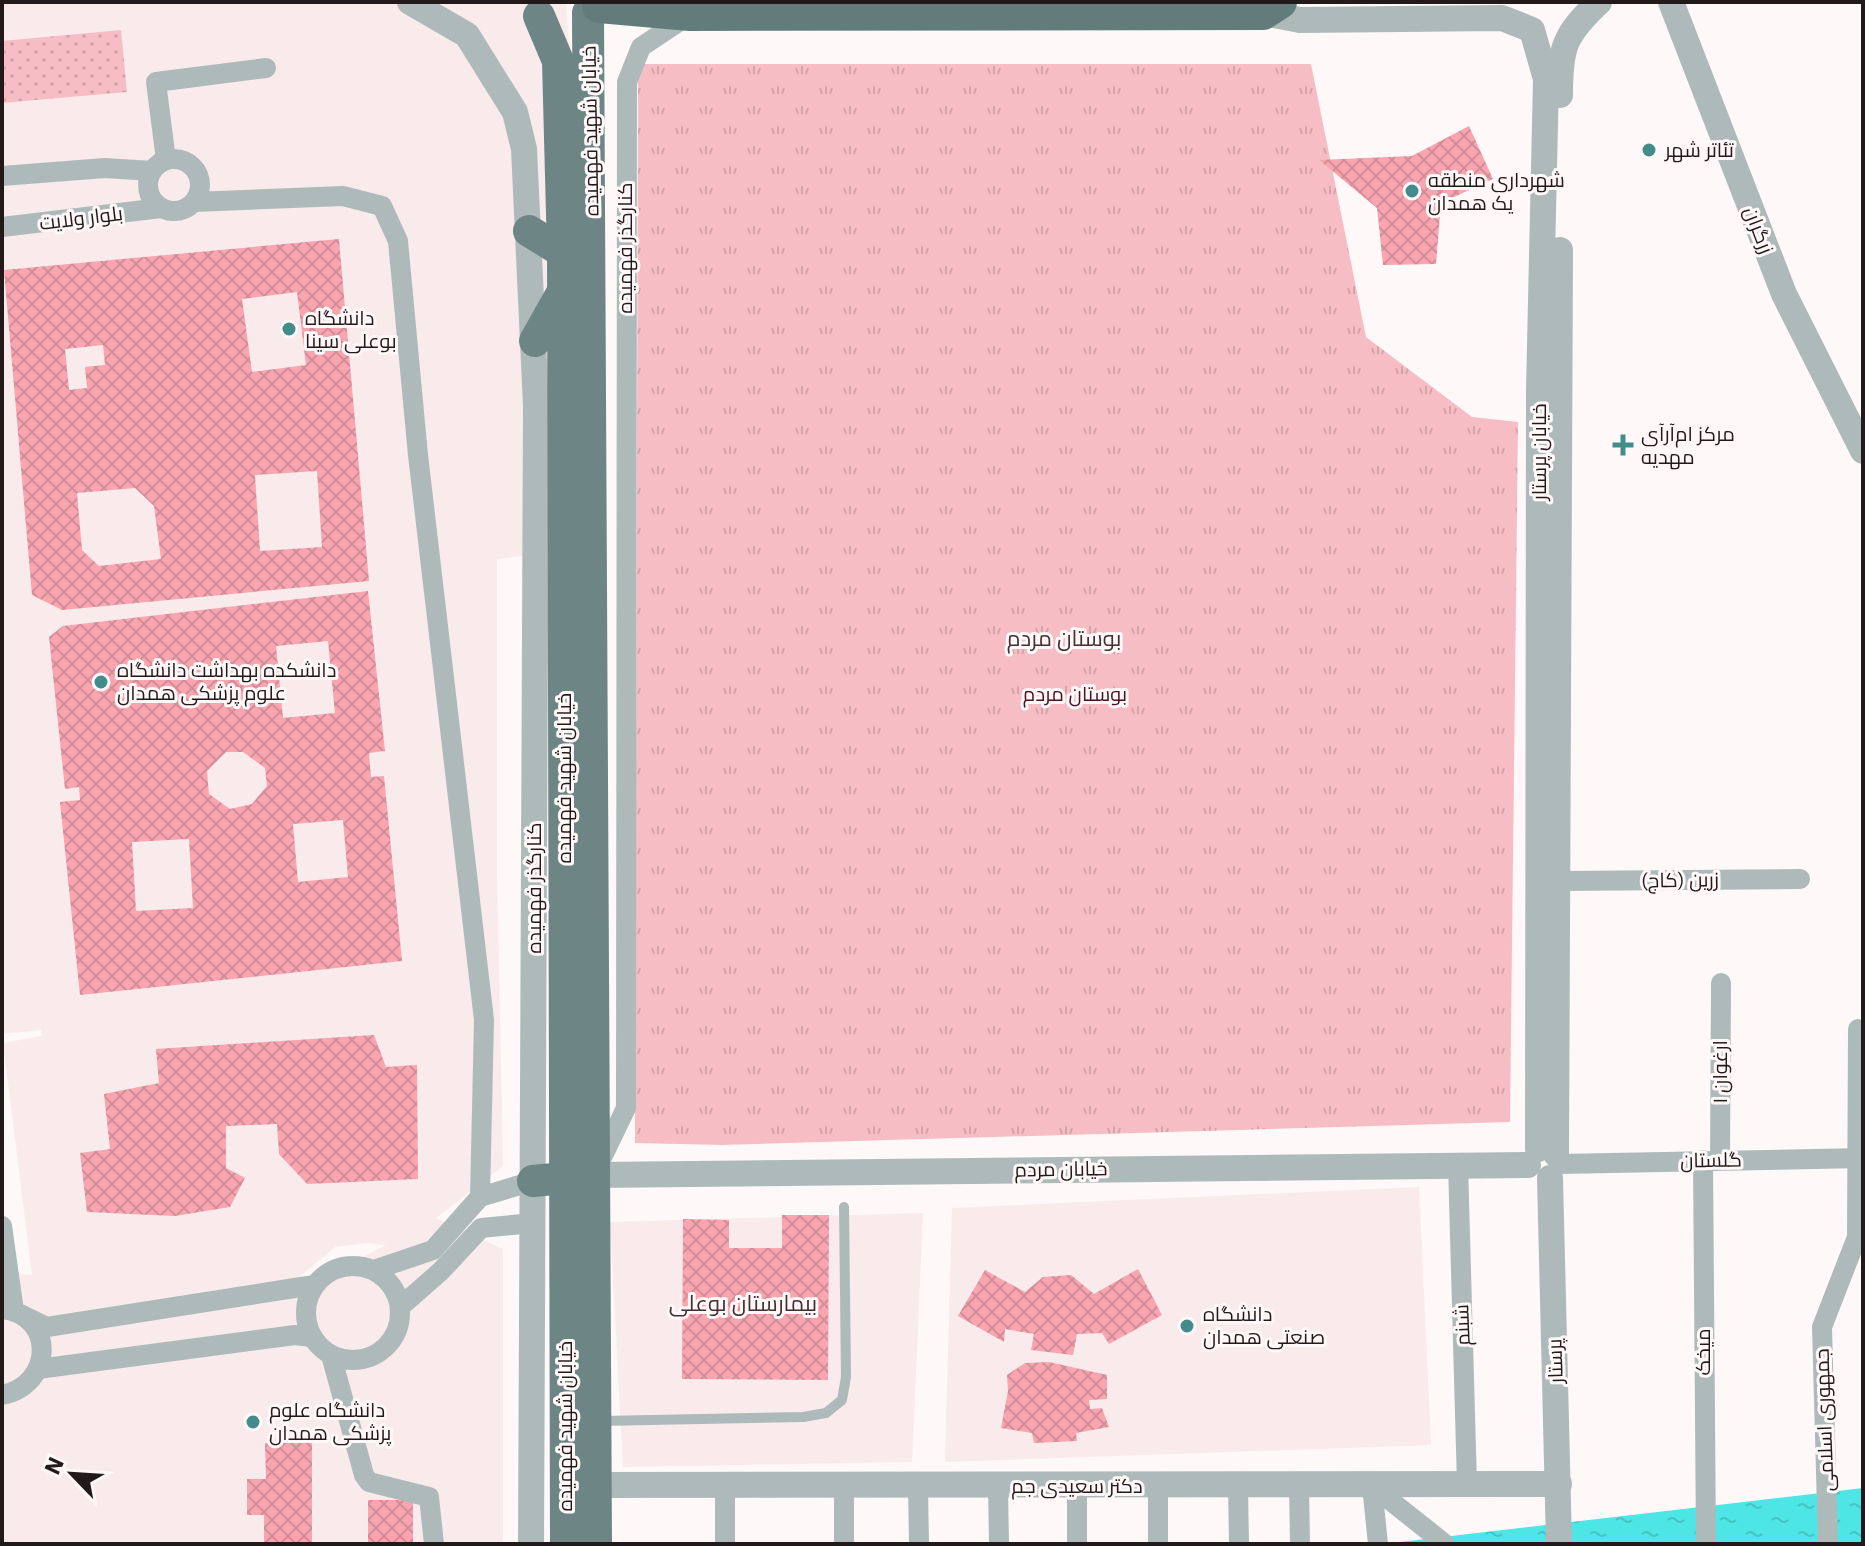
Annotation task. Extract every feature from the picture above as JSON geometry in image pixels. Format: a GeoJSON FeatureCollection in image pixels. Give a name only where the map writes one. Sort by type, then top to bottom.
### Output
{"type":"FeatureCollection","features":[{"type":"Feature","properties":{"kind":"highway"},"geometry":{"type":"LineString","coordinates":[[596,7],[1272,7]]}},
{"type":"Feature","properties":{"kind":"main road"},"geometry":{"type":"LineString","coordinates":[[530,9],[572,19],[596,7]]}},
{"type":"Feature","properties":{"kind":"main road","name":"خیابان شهید فهمیده"},"geometry":{"type":"LineString","coordinates":[[566,1544],[596,7]]}},
{"type":"Feature","properties":{"kind":"main road","name":"خیابان شهید فهمیده"},"geometry":{"type":"LineString","coordinates":[[530,9],[558,61],[575,1177],[601,1421],[601,1485],[596,1544]]}},
{"type":"Feature","properties":{"kind":"main road"},"geometry":{"type":"LineString","coordinates":[[529,231],[563,252]]}},
{"type":"Feature","properties":{"kind":"main road"},"geometry":{"type":"LineString","coordinates":[[535,341],[563,290]]}},
{"type":"Feature","properties":{"kind":"street","name":"کنارگذر فهمیده"},"geometry":{"type":"LineString","coordinates":[[410,2],[467,35],[515,112],[524,149],[575,1177]]}},
{"type":"Feature","properties":{"kind":"street","name":"خیابان پرستار"},"geometry":{"type":"LineString","coordinates":[[1546,1162],[1560,881],[1560,62],[1571,29],[1599,2]]}},
{"type":"Feature","properties":{"kind":"street","name":"زرگران"},"geometry":{"type":"LineString","coordinates":[[1671,2],[1784,294],[1863,451]]}},
{"type":"Feature","properties":{"kind":"street","name":"خیابان پرستار"},"geometry":{"type":"LineString","coordinates":[[1272,7],[1300,20],[1502,18],[1532,30],[1541,50],[1546,79],[1539,390],[1546,1162]]}},
{"type":"Feature","properties":{"kind":"street","name":"کنارگذر فهمیده"},"geometry":{"type":"LineString","coordinates":[[531,1544],[533,1223],[575,1177],[626,1108],[627,82],[641,47],[682,8]]}},
{"type":"Feature","properties":{"kind":"street"},"geometry":{"type":"LineString","coordinates":[[266,68],[156,82],[159,166],[150,196],[161,208],[178,211],[194,202],[343,196],[382,206],[398,241],[418,455],[484,1020],[480,1197]]}},
{"type":"Feature","properties":{"kind":"street"},"geometry":{"type":"LineString","coordinates":[[2,176],[159,166],[183,160],[196,171],[200,187],[194,202]]}},
{"type":"Feature","properties":{"kind":"street","name":"بلوار ولایت"},"geometry":{"type":"LineString","coordinates":[[2,227],[161,208]]}},
{"type":"Feature","properties":{"kind":"street","name":"زرین (کاج)"},"geometry":{"type":"LineString","coordinates":[[1560,881],[1800,879]]}},
{"type":"Feature","properties":{"kind":"street","name":"ارغوان ۱"},"geometry":{"type":"LineString","coordinates":[[1711,1160],[1721,983]]}},
{"type":"Feature","properties":{"kind":"street","name":"جمهوری اسلامی"},"geometry":{"type":"LineString","coordinates":[[1828,1544],[1822,1327],[1857,1237],[1860,1158],[1858,1029]]}},
{"type":"Feature","properties":{"kind":"street","name":"گلستان"},"geometry":{"type":"LineString","coordinates":[[1546,1162],[1860,1158]]}},
{"type":"Feature","properties":{"kind":"street","name":"میخک"},"geometry":{"type":"LineString","coordinates":[[1706,1544],[1711,1160]]}},
{"type":"Feature","properties":{"kind":"street","name":"خیابان مردم"},"geometry":{"type":"LineString","coordinates":[[575,1177],[1546,1162]]}},
{"type":"Feature","properties":{"kind":"street","name":"پرستار"},"geometry":{"type":"LineString","coordinates":[[1546,1162],[1559,1544]]}},
{"type":"Feature","properties":{"kind":"street","name":"شبنم"},"geometry":{"type":"LineString","coordinates":[[1458,1164],[1467,1485]]}},
{"type":"Feature","properties":{"kind":"street"},"geometry":{"type":"LineString","coordinates":[[374,1270],[433,1250],[480,1197],[575,1177]]}},
{"type":"Feature","properties":{"kind":"street"},"geometry":{"type":"LineString","coordinates":[[400,1307],[441,1271],[481,1228],[533,1223]]}},
{"type":"Feature","properties":{"kind":"street"},"geometry":{"type":"LineString","coordinates":[[2,1226],[13,1312]]}},
{"type":"Feature","properties":{"kind":"street"},"geometry":{"type":"LineString","coordinates":[[13,1312],[47,1327],[314,1285],[335,1268],[361,1266],[374,1270],[396,1291],[400,1307],[395,1335],[374,1356],[345,1360],[331,1355],[312,1337],[305,1311],[314,1285]]}},
{"type":"Feature","properties":{"kind":"street"},"geometry":{"type":"LineString","coordinates":[[2,1395],[18,1391],[38,1369],[42,1345],[32,1323],[13,1312]]}},
{"type":"Feature","properties":{"kind":"street"},"geometry":{"type":"LineString","coordinates":[[38,1369],[295,1335],[312,1337]]}},
{"type":"Feature","properties":{"kind":"street"},"geometry":{"type":"LineString","coordinates":[[331,1355],[364,1475],[369,1482],[429,1497],[434,1544]]}},
{"type":"Feature","properties":{"kind":"street","name":"دکتر سعیدی جم"},"geometry":{"type":"LineString","coordinates":[[601,1485],[1559,1484]]}},
{"type":"Feature","properties":{"kind":"street"},"geometry":{"type":"LineString","coordinates":[[725,1485],[725,1544]]}},
{"type":"Feature","properties":{"kind":"street"},"geometry":{"type":"LineString","coordinates":[[844,1486],[844,1544]]}},
{"type":"Feature","properties":{"kind":"street"},"geometry":{"type":"LineString","coordinates":[[918,1486],[919,1544]]}},
{"type":"Feature","properties":{"kind":"street"},"geometry":{"type":"LineString","coordinates":[[998,1486],[999,1544]]}},
{"type":"Feature","properties":{"kind":"street"},"geometry":{"type":"LineString","coordinates":[[1077,1486],[1077,1544]]}},
{"type":"Feature","properties":{"kind":"street"},"geometry":{"type":"LineString","coordinates":[[1158,1486],[1158,1544]]}},
{"type":"Feature","properties":{"kind":"street"},"geometry":{"type":"LineString","coordinates":[[1238,1486],[1239,1544]]}},
{"type":"Feature","properties":{"kind":"street"},"geometry":{"type":"LineString","coordinates":[[1299,1486],[1300,1544]]}},
{"type":"Feature","properties":{"kind":"street"},"geometry":{"type":"LineString","coordinates":[[1372,1486],[1378,1544]]}},
{"type":"Feature","properties":{"kind":"street"},"geometry":{"type":"LineString","coordinates":[[1372,1486],[1445,1544]]}},
{"type":"Feature","properties":{"kind":"lane"},"geometry":{"type":"LineString","coordinates":[[601,1421],[803,1417],[826,1413],[842,1400],[846,1377],[844,1207]]}},
{"type":"Feature","properties":{"kind":"shaded area"},"geometry":{"type":"Polygon","coordinates":[[[2,2],[566,2],[573,108],[578,550],[497,559],[497,875],[503,1166],[436,1218],[503,1249],[503,1544],[2,1544],[2,1273],[32,1275],[3,1043],[42,1036],[41,1030],[2,1034],[2,2]],[[367,1243],[335,1247],[296,1280],[203,1292],[281,1300],[386,1245],[367,1243]]]}},
{"type":"Feature","properties":{"kind":"shaded area","name":"دانشگاه صنعتی همدان"},"geometry":{"type":"Polygon","coordinates":[[[1419,1187],[1431,1445],[945,1462],[952,1208],[1419,1187]]]}},
{"type":"Feature","properties":{"kind":"shaded area"},"geometry":{"type":"Polygon","coordinates":[[[923,1213],[912,1462],[623,1467],[610,1222],[923,1213]]]}},
{"type":"Feature","properties":{"kind":"green space"},"geometry":{"type":"Polygon","coordinates":[[[121,30],[127,92],[2,103],[2,41],[121,30]]]}},
{"type":"Feature","properties":{"kind":"green space","name":"بوستان مردم"},"geometry":{"type":"Polygon","coordinates":[[[638,64],[1311,64],[1366,337],[1472,417],[1518,422],[1510,1122],[722,1145],[635,1143],[638,64]]]}},
{"type":"Feature","properties":{"kind":"water"},"geometry":{"type":"Polygon","coordinates":[[[1863,1488],[1863,1544],[1383,1544],[1863,1488]]]}},
{"type":"Feature","properties":{"kind":"building","name":"شهرداری منطقه یک همدان"},"geometry":{"type":"Polygon","coordinates":[[[1469,126],[1493,179],[1441,203],[1436,264],[1383,265],[1377,208],[1319,160],[1412,156],[1469,126]]]}},
{"type":"Feature","properties":{"kind":"building"},"geometry":{"type":"Polygon","coordinates":[[[339,239],[369,581],[62,610],[32,595],[4,270],[339,239]],[[297,292],[242,299],[252,372],[306,365],[297,292]],[[103,345],[65,349],[69,390],[87,388],[85,367],[105,365],[103,345]],[[317,471],[255,475],[260,551],[322,547],[317,471]],[[135,488],[77,493],[82,550],[99,566],[161,559],[154,506],[135,488]]]}},
{"type":"Feature","properties":{"kind":"building"},"geometry":{"type":"Polygon","coordinates":[[[368,591],[385,751],[369,753],[371,777],[384,776],[402,961],[80,995],[60,802],[80,800],[79,787],[65,789],[49,637],[63,626],[368,591]],[[328,641],[276,646],[283,718],[335,713],[328,641]],[[226,752],[207,771],[209,794],[230,809],[252,804],[267,786],[265,768],[243,752],[226,752]],[[343,820],[293,824],[298,882],[348,877],[343,820]],[[189,839],[132,842],[136,911],[193,908],[189,839]]]}},
{"type":"Feature","properties":{"kind":"building"},"geometry":{"type":"Polygon","coordinates":[[[374,1035],[386,1067],[417,1065],[418,1179],[307,1184],[279,1154],[277,1124],[226,1126],[226,1168],[245,1178],[230,1207],[175,1216],[87,1212],[80,1153],[110,1149],[104,1094],[159,1083],[156,1049],[374,1035]]]}},
{"type":"Feature","properties":{"kind":"building"},"geometry":{"type":"Polygon","coordinates":[[[782,1215],[829,1215],[828,1380],[682,1379],[683,1219],[729,1220],[729,1248],[782,1248],[782,1215]]]}},
{"type":"Feature","properties":{"kind":"building"},"geometry":{"type":"Polygon","coordinates":[[[1138,1269],[1162,1315],[1109,1344],[1102,1333],[1077,1334],[1073,1355],[1031,1350],[1034,1334],[1005,1329],[1004,1342],[958,1316],[985,1270],[1025,1292],[1043,1277],[1071,1275],[1094,1294],[1138,1269]]]}},
{"type":"Feature","properties":{"kind":"building"},"geometry":{"type":"Polygon","coordinates":[[[1049,1362],[1107,1375],[1107,1399],[1089,1400],[1090,1409],[1102,1408],[1109,1427],[1076,1433],[1077,1441],[1034,1443],[1032,1433],[1001,1428],[1008,1391],[1007,1375],[1025,1363],[1049,1362]]]}},
{"type":"Feature","properties":{"kind":"building"},"geometry":{"type":"Polygon","coordinates":[[[312,1442],[312,1544],[264,1544],[264,1515],[247,1515],[247,1479],[266,1479],[265,1443],[312,1442]]]}},
{"type":"Feature","properties":{"kind":"building"},"geometry":{"type":"Polygon","coordinates":[[[368,1500],[413,1500],[413,1544],[368,1544],[368,1500]]]}},
{"type":"Feature","properties":{"kind":"place","name":"تئاتر شهر"},"geometry":{"type":"Point","coordinates":[1649,150]}},
{"type":"Feature","properties":{"kind":"place","name":"شهرداری منطقه یک همدان"},"geometry":{"type":"Point","coordinates":[1412,191]}},
{"type":"Feature","properties":{"kind":"place","name":"دانشگاه بوعلی سینا"},"geometry":{"type":"Point","coordinates":[289,329]}},
{"type":"Feature","properties":{"kind":"place","name":"مرکز ام‌آر‌آی مهدیه"},"geometry":{"type":"Point","coordinates":[1623,445]}},
{"type":"Feature","properties":{"kind":"place","name":"دانشکده بهداشت دانشگاه علوم پزشکی همدان"},"geometry":{"type":"Point","coordinates":[101,682]}},
{"type":"Feature","properties":{"kind":"place","name":"دانشگاه صنعتی همدان"},"geometry":{"type":"Point","coordinates":[1187,1326]}},
{"type":"Feature","properties":{"kind":"place","name":"دانشگاه علوم پزشکی همدان"},"geometry":{"type":"Point","coordinates":[253,1422]}},
{"type":"Feature","properties":{"kind":"district","name":"بوستان مردم"},"geometry":{"type":"Point","coordinates":[1064,638]}},
{"type":"Feature","properties":{"kind":"district","name":"بیمارستان بوعلی"},"geometry":{"type":"Point","coordinates":[743,1303]}}]}
